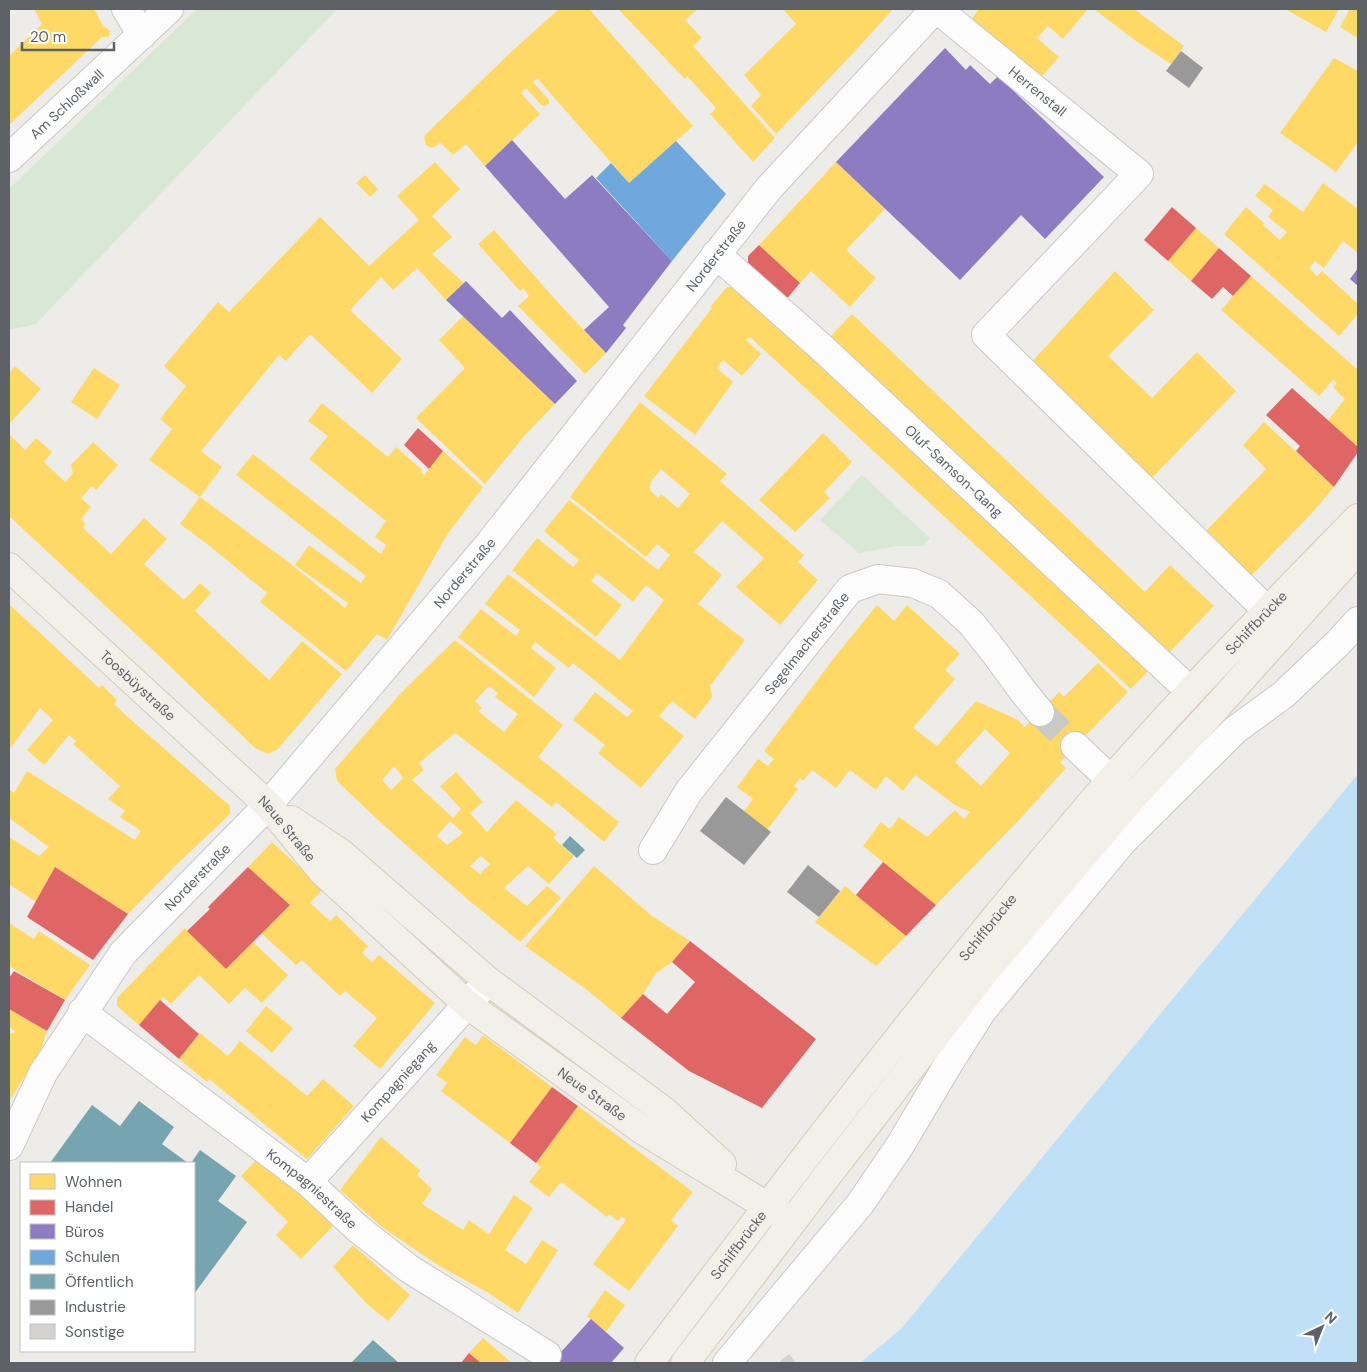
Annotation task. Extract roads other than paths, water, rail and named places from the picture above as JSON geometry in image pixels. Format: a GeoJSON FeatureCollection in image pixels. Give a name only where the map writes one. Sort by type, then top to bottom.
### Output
{"type":"FeatureCollection","features":[{"type":"Feature","properties":{"kind":"main road","name":"Schiffbrücke"},"geometry":{"type":"LineString","coordinates":[[686,1363],[983,974],[1131,799],[1358,518]]}},
{"type":"Feature","properties":{"kind":"main road","name":"Schiffbrücke"},"geometry":{"type":"LineString","coordinates":[[649,1363],[767,1206],[964,955],[1111,780],[1190,691],[1277,620],[1358,550]]}},
{"type":"Feature","properties":{"kind":"main road","name":"Toosbüystraße"},"geometry":{"type":"LineString","coordinates":[[9,567],[268,804]]}},
{"type":"Feature","properties":{"kind":"main road","name":"Neue Straße"},"geometry":{"type":"LineString","coordinates":[[268,804],[342,854],[488,981],[664,1111],[767,1206]]}},
{"type":"Feature","properties":{"kind":"main road","name":"Neue Straße"},"geometry":{"type":"LineString","coordinates":[[268,804],[323,872],[468,1005],[644,1131],[792,1222]]}},
{"type":"Feature","properties":{"kind":"street"},"geometry":{"type":"LineString","coordinates":[[126,9],[142,35]]}},
{"type":"Feature","properties":{"kind":"street","name":"Am Schloßwall"},"geometry":{"type":"LineString","coordinates":[[9,158],[169,9]]}},
{"type":"Feature","properties":{"kind":"street","name":"Herrenstall"},"geometry":{"type":"LineString","coordinates":[[936,9],[1139,174],[986,335],[1277,620]]}},
{"type":"Feature","properties":{"kind":"street","name":"Norderstraße"},"geometry":{"type":"LineString","coordinates":[[9,1146],[43,1073],[123,953],[268,804],[489,544],[769,188],[936,9]]}},
{"type":"Feature","properties":{"kind":"street","name":"Oluf-Samson-Gang"},"geometry":{"type":"LineString","coordinates":[[716,254],[821,347],[1190,691]]}},
{"type":"Feature","properties":{"kind":"street","name":"Segelmacherstraße"},"geometry":{"type":"LineString","coordinates":[[653,850],[689,791],[850,589],[878,579],[913,583],[939,594],[971,623],[1040,712]]}},
{"type":"Feature","properties":{"kind":"street"},"geometry":{"type":"LineString","coordinates":[[727,1363],[860,1204],[899,1147],[982,1011],[1123,841],[1235,730],[1284,696],[1358,621]]}},
{"type":"Feature","properties":{"kind":"street"},"geometry":{"type":"LineString","coordinates":[[1075,746],[1111,780]]}},
{"type":"Feature","properties":{"kind":"street","name":"Kompagniegang"},"geometry":{"type":"LineString","coordinates":[[308,1182],[488,981]]}},
{"type":"Feature","properties":{"kind":"street","name":"Kompagniestraße"},"geometry":{"type":"LineString","coordinates":[[82,1012],[308,1182],[356,1227],[408,1268],[547,1355]]}},
{"type":"Feature","properties":{"kind":"water"},"geometry":{"type":"Polygon","coordinates":[[[1358,774],[1358,1363],[860,1363],[901,1329],[1358,774]]]}},
{"type":"Feature","properties":{"kind":"tunnel"},"geometry":{"type":"LineString","coordinates":[[1040,712],[1075,746]]}}]}
